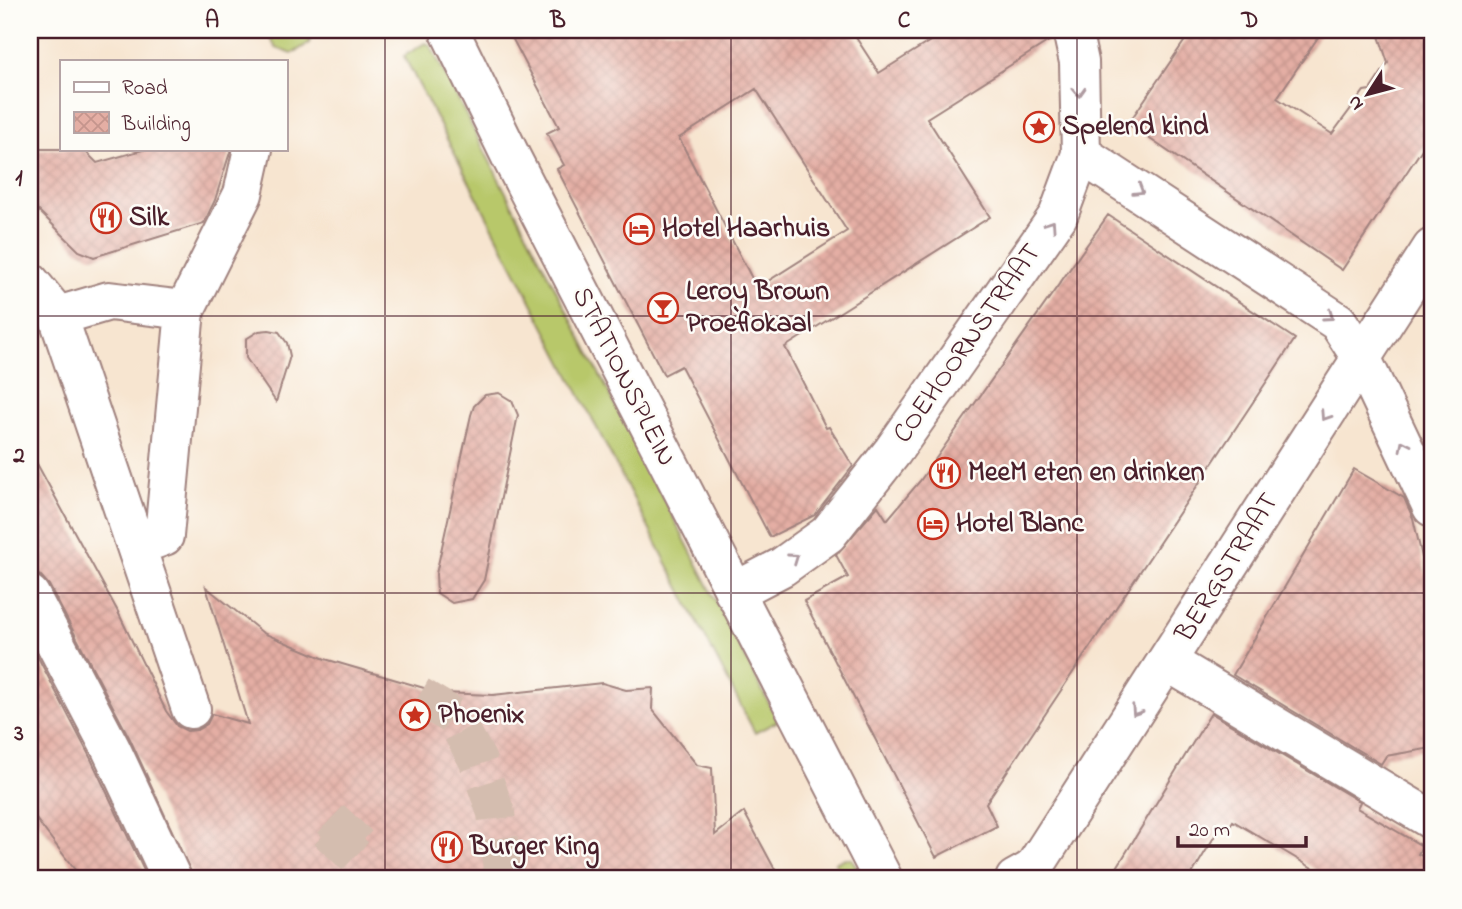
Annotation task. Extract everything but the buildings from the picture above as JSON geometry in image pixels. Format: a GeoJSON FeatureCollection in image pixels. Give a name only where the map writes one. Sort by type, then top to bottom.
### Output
{"type":"FeatureCollection","features":[{"type":"Feature","properties":{"kind":"street","name":"STATIONSPLEIN"},"geometry":{"type":"LineString","coordinates":[[449,30],[518,172],[883,879]]}},
{"type":"Feature","properties":{"kind":"street","name":"COEHOORNSTRAAT"},"geometry":{"type":"LineString","coordinates":[[734,592],[782,567],[828,534],[893,451],[1058,216],[1081,154],[1079,62],[1072,30]]}},
{"type":"Feature","properties":{"kind":"street"},"geometry":{"type":"LineString","coordinates":[[136,546],[164,536],[185,310],[243,194],[253,150]]}},
{"type":"Feature","properties":{"kind":"street"},"geometry":{"type":"LineString","coordinates":[[1081,154],[1338,322],[1362,359],[1432,507]]}},
{"type":"Feature","properties":{"kind":"street","name":"BERGSTRAAT"},"geometry":{"type":"LineString","coordinates":[[1015,879],[1033,869],[1432,248]]}},
{"type":"Feature","properties":{"kind":"street"},"geometry":{"type":"LineString","coordinates":[[30,282],[58,317],[191,709]]}},
{"type":"Feature","properties":{"kind":"street"},"geometry":{"type":"LineString","coordinates":[[58,317],[109,301],[185,310]]}},
{"type":"Feature","properties":{"kind":"street"},"geometry":{"type":"LineString","coordinates":[[30,595],[110,749],[172,879]]}},
{"type":"Feature","properties":{"kind":"street"},"geometry":{"type":"LineString","coordinates":[[1168,662],[1432,820]]}},
{"type":"Feature","properties":{"kind":"green space"},"geometry":{"type":"Polygon","coordinates":[[[265,30],[312,31],[309,43],[292,54],[276,48],[265,30]]]}},
{"type":"Feature","properties":{"kind":"green space"},"geometry":{"type":"Polygon","coordinates":[[[425,43],[430,45],[778,721],[755,733],[404,56],[425,43]]]}},
{"type":"Feature","properties":{"kind":"green space"},"geometry":{"type":"Polygon","coordinates":[[[845,858],[852,859],[863,879],[843,879],[835,863],[845,858]]]}},
{"type":"Feature","properties":{"kind":"tunnel"},"geometry":{"type":"LineString","coordinates":[[419,696],[453,716],[477,759],[496,813],[503,879]]}},
{"type":"Feature","properties":{"kind":"tunnel"},"geometry":{"type":"LineString","coordinates":[[331,819],[364,850],[356,857],[325,828],[331,819]]}},
{"type":"Feature","properties":{"kind":"tunnel"},"geometry":{"type":"LineString","coordinates":[[550,875],[552,879]]}},
{"type":"Feature","properties":{"kind":"place","name":"Spelend kind"},"geometry":{"type":"Point","coordinates":[1039,127]}},
{"type":"Feature","properties":{"kind":"place","name":"Silk"},"geometry":{"type":"Point","coordinates":[106,218]}},
{"type":"Feature","properties":{"kind":"place","name":"Hotel Haarhuis"},"geometry":{"type":"Point","coordinates":[639,229]}},
{"type":"Feature","properties":{"kind":"place","name":"Leroy Brown Proeflokaal"},"geometry":{"type":"Point","coordinates":[663,308]}},
{"type":"Feature","properties":{"kind":"place","name":"MeeM eten en drinken"},"geometry":{"type":"Point","coordinates":[945,473]}},
{"type":"Feature","properties":{"kind":"place","name":"Hotel Blanc"},"geometry":{"type":"Point","coordinates":[933,524]}},
{"type":"Feature","properties":{"kind":"place","name":"Phoenix"},"geometry":{"type":"Point","coordinates":[415,715]}},
{"type":"Feature","properties":{"kind":"place","name":"Burger King"},"geometry":{"type":"Point","coordinates":[447,847]}}]}
